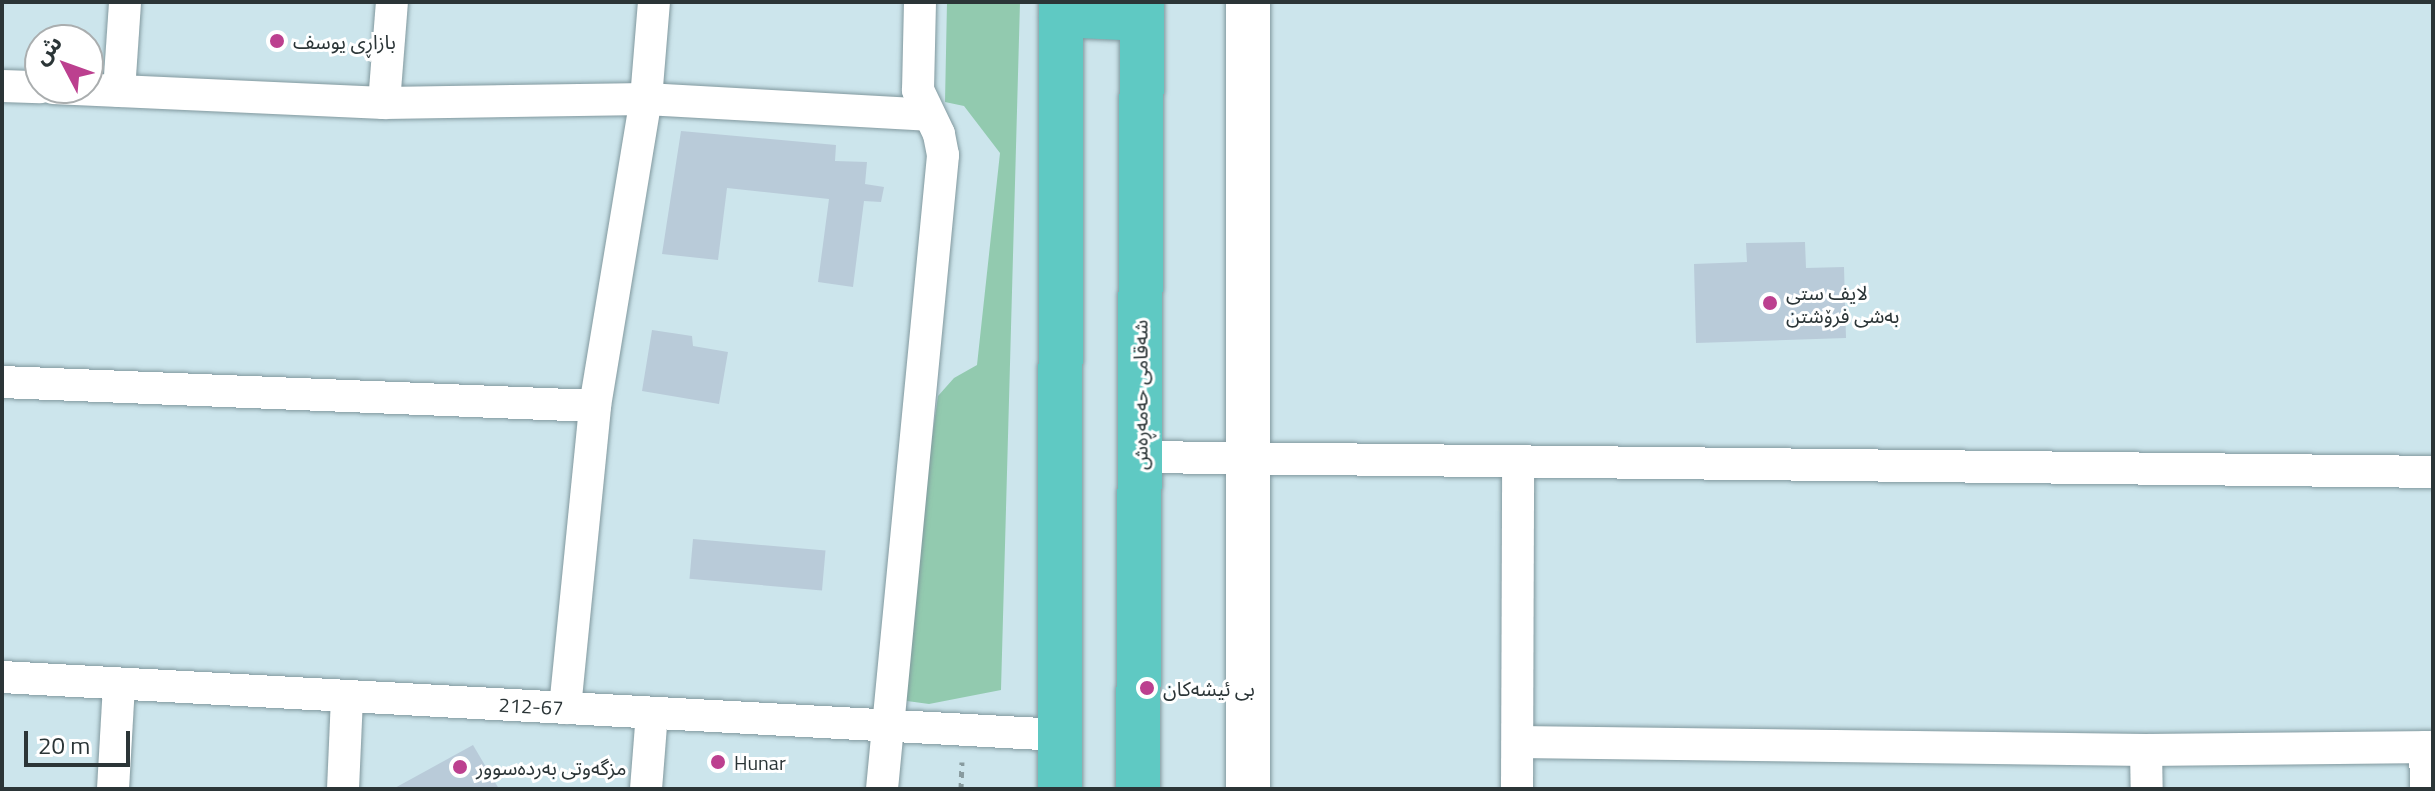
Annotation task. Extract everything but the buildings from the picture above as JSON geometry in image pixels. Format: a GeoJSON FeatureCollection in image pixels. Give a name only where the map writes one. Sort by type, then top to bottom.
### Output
{"type":"FeatureCollection","features":[{"type":"Feature","properties":{"kind":"highway"},"geometry":{"type":"LineString","coordinates":[[1060,789],[1061,9],[1142,10]]}},
{"type":"Feature","properties":{"kind":"highway","name":"شەقامی حەمەڕەش"},"geometry":{"type":"LineString","coordinates":[[1138,789],[1142,10]]}},
{"type":"Feature","properties":{"kind":"street"},"geometry":{"type":"LineString","coordinates":[[119,91],[125,2]]}},
{"type":"Feature","properties":{"kind":"street"},"geometry":{"type":"LineString","coordinates":[[384,103],[392,2]]}},
{"type":"Feature","properties":{"kind":"street"},"geometry":{"type":"LineString","coordinates":[[565,708],[595,406],[646,99],[654,2]]}},
{"type":"Feature","properties":{"kind":"street"},"geometry":{"type":"LineString","coordinates":[[882,789],[943,155],[939,134],[928,115],[916,76],[920,2]]}},
{"type":"Feature","properties":{"kind":"street"},"geometry":{"type":"LineString","coordinates":[[1248,2],[1251,459],[1248,789]]}},
{"type":"Feature","properties":{"kind":"street"},"geometry":{"type":"LineString","coordinates":[[2,86],[24,87]]}},
{"type":"Feature","properties":{"kind":"street"},"geometry":{"type":"LineString","coordinates":[[104,90],[384,103],[646,99],[928,115]]}},
{"type":"Feature","properties":{"kind":"street"},"geometry":{"type":"LineString","coordinates":[[2,382],[595,406]]}},
{"type":"Feature","properties":{"kind":"street"},"geometry":{"type":"LineString","coordinates":[[1139,457],[2433,472]]}},
{"type":"Feature","properties":{"kind":"street"},"geometry":{"type":"LineString","coordinates":[[1517,789],[1518,462]]}},
{"type":"Feature","properties":{"kind":"street","name":"212-67"},"geometry":{"type":"LineString","coordinates":[[2,677],[1060,735]]}},
{"type":"Feature","properties":{"kind":"street"},"geometry":{"type":"LineString","coordinates":[[113,789],[119,684]]}},
{"type":"Feature","properties":{"kind":"street"},"geometry":{"type":"LineString","coordinates":[[343,789],[347,696]]}},
{"type":"Feature","properties":{"kind":"street"},"geometry":{"type":"LineString","coordinates":[[646,789],[652,713]]}},
{"type":"Feature","properties":{"kind":"street"},"geometry":{"type":"LineString","coordinates":[[1518,742],[2146,750],[2429,747],[2426,789]]}},
{"type":"Feature","properties":{"kind":"street"},"geometry":{"type":"LineString","coordinates":[[2146,750],[2147,789]]}},
{"type":"Feature","properties":{"kind":"green space"},"geometry":{"type":"Polygon","coordinates":[[[947,2],[1020,2],[1001,690],[929,704],[907,701],[901,690],[902,650],[938,396],[954,378],[977,365],[1000,153],[964,106],[945,102],[947,2]]]}},
{"type":"Feature","properties":{"kind":"place","name":"بازاڕی یوسف"},"geometry":{"type":"Point","coordinates":[277,41]}},
{"type":"Feature","properties":{"kind":"place","name":"لایف ستی بەشی فرۆشتن"},"geometry":{"type":"Point","coordinates":[1770,303]}},
{"type":"Feature","properties":{"kind":"place","name":"بی ئیشەکان"},"geometry":{"type":"Point","coordinates":[1147,688]}},
{"type":"Feature","properties":{"kind":"place","name":"Hunar"},"geometry":{"type":"Point","coordinates":[718,762]}},
{"type":"Feature","properties":{"kind":"place","name":"مزگەوتی بەردەسوور"},"geometry":{"type":"Point","coordinates":[460,767]}}]}
